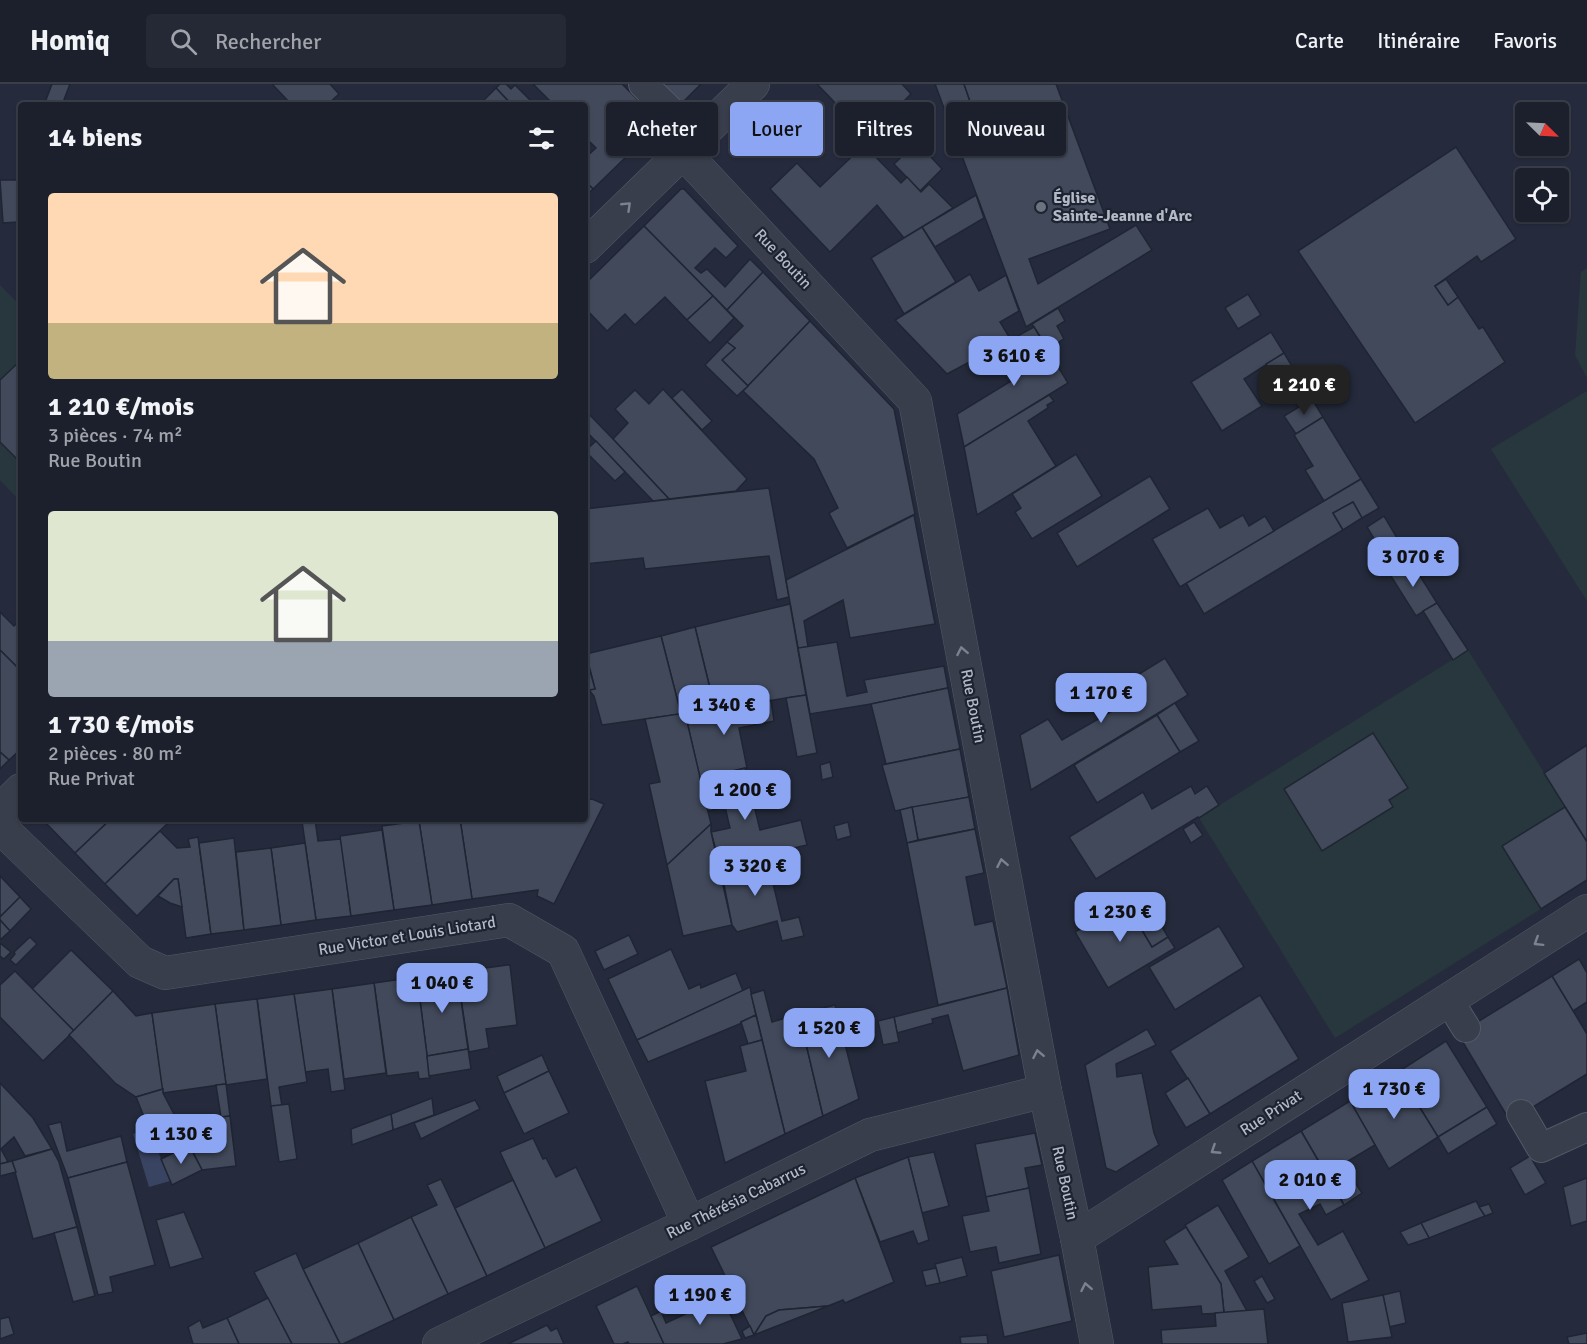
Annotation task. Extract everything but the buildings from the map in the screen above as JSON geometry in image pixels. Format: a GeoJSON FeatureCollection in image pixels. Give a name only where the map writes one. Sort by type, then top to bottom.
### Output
{"type":"FeatureCollection","features":[{"type":"Feature","properties":{"kind":"street"},"geometry":{"type":"LineString","coordinates":[[718,118],[753,84]]}},
{"type":"Feature","properties":{"kind":"street"},"geometry":{"type":"LineString","coordinates":[[588,244],[680,156]]}},
{"type":"Feature","properties":{"kind":"street","name":"Rue Boutin"},"geometry":{"type":"LineString","coordinates":[[701,156],[915,401],[1045,1091],[1097,1344]]}},
{"type":"Feature","properties":{"kind":"street"},"geometry":{"type":"LineString","coordinates":[[0,811],[18,793]]}},
{"type":"Feature","properties":{"kind":"street","name":"Rue Victor et Louis Liotard"},"geometry":{"type":"LineString","coordinates":[[0,827],[140,962],[165,973],[509,920],[563,951],[689,1224]]}},
{"type":"Feature","properties":{"kind":"street","name":"Rue Privat"},"geometry":{"type":"LineString","coordinates":[[1077,1238],[1587,911]]}},
{"type":"Feature","properties":{"kind":"street","name":"Rue Thérésia Cabarrus"},"geometry":{"type":"LineString","coordinates":[[439,1344],[870,1135],[1045,1091]]}},
{"type":"Feature","properties":{"kind":"lane"},"geometry":{"type":"LineString","coordinates":[[642,84],[656,102]]}},
{"type":"Feature","properties":{"kind":"lane"},"geometry":{"type":"LineString","coordinates":[[1448,999],[1466,1028]]}},
{"type":"Feature","properties":{"kind":"lane"},"geometry":{"type":"LineString","coordinates":[[1521,1114],[1541,1148],[1587,1127]]}},
{"type":"Feature","properties":{"kind":"shaded area"},"geometry":{"type":"Polygon","coordinates":[[[1587,268],[1587,378],[1575,355],[1581,272],[1587,268]]]}},
{"type":"Feature","properties":{"kind":"shaded area"},"geometry":{"type":"Polygon","coordinates":[[[0,285],[18,303],[18,499],[0,480],[0,285]]]}},
{"type":"Feature","properties":{"kind":"shaded area"},"geometry":{"type":"Polygon","coordinates":[[[1587,391],[1587,601],[1491,449],[1587,391]]]}},
{"type":"Feature","properties":{"kind":"shaded area"},"geometry":{"type":"Polygon","coordinates":[[[1468,650],[1587,842],[1587,880],[1335,1038],[1199,818],[1468,650]]]}},
{"type":"Feature","properties":{"kind":"water"},"geometry":{"type":"Polygon","coordinates":[[[149,1129],[170,1181],[149,1187],[133,1134],[149,1129]]]}},
{"type":"Feature","properties":{"kind":"place","name":"Église Sainte-Jeanne d'Arc"},"geometry":{"type":"Point","coordinates":[1041,207]}}]}
